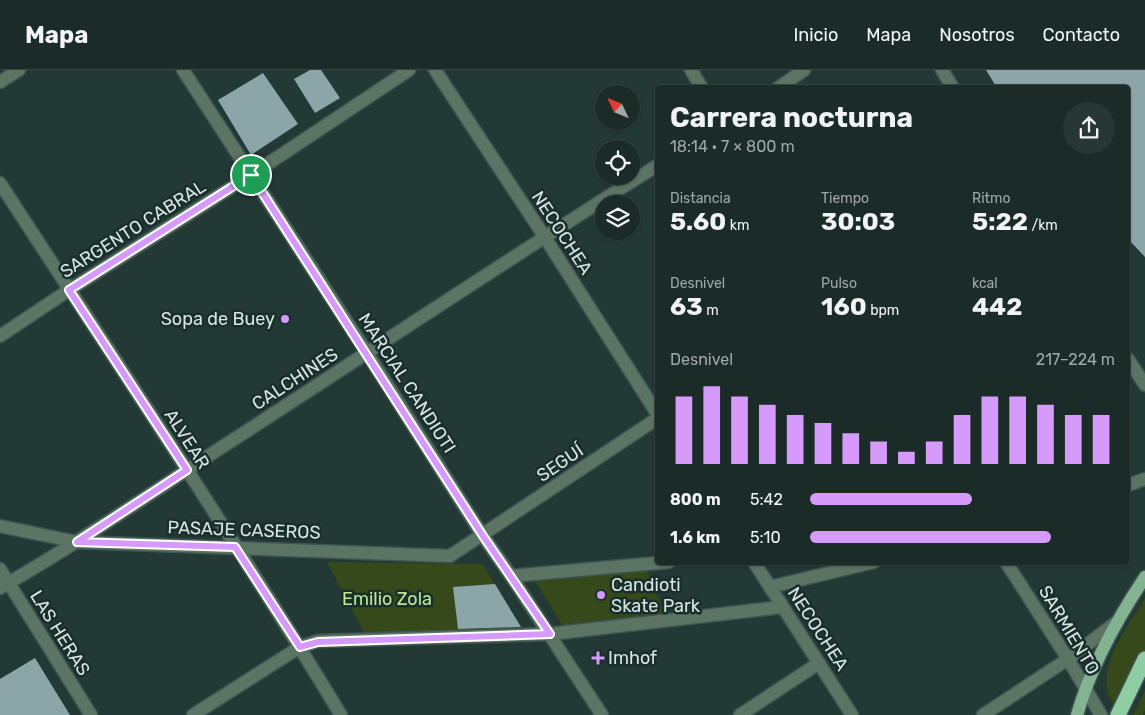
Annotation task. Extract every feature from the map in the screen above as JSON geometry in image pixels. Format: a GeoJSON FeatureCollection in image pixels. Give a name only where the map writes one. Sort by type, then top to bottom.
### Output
{"type":"FeatureCollection","features":[{"type":"Feature","properties":{"kind":"highway"},"geometry":{"type":"LineString","coordinates":[[1118,715],[1145,659]]}},
{"type":"Feature","properties":{"kind":"main road"},"geometry":{"type":"LineString","coordinates":[[1077,715],[1084,689],[1118,622],[1145,577]]}},
{"type":"Feature","properties":{"kind":"street"},"geometry":{"type":"LineString","coordinates":[[0,82],[19,70]]}},
{"type":"Feature","properties":{"kind":"street","name":"MARCIAL CANDIOTI"},"geometry":{"type":"LineString","coordinates":[[183,70],[483,536],[550,634],[598,714]]}},
{"type":"Feature","properties":{"kind":"street","name":"SARGENTO CABRAL"},"geometry":{"type":"LineString","coordinates":[[0,336],[251,175],[409,70]]}},
{"type":"Feature","properties":{"kind":"street","name":"NECOCHEA"},"geometry":{"type":"LineString","coordinates":[[435,70],[544,236],[655,412]]}},
{"type":"Feature","properties":{"kind":"street"},"geometry":{"type":"LineString","coordinates":[[691,70],[700,85]]}},
{"type":"Feature","properties":{"kind":"street"},"geometry":{"type":"LineString","coordinates":[[782,85],[804,70]]}},
{"type":"Feature","properties":{"kind":"street"},"geometry":{"type":"LineString","coordinates":[[942,70],[951,85]]}},
{"type":"Feature","properties":{"kind":"street","name":"CALCHINES"},"geometry":{"type":"LineString","coordinates":[[4,585],[77,542],[367,354],[544,236],[655,167]]}},
{"type":"Feature","properties":{"kind":"street","name":"ALVEAR"},"geometry":{"type":"LineString","coordinates":[[0,183],[187,470],[341,715]]}},
{"type":"Feature","properties":{"kind":"street"},"geometry":{"type":"LineString","coordinates":[[1130,362],[1145,385]]}},
{"type":"Feature","properties":{"kind":"street","name":"SEGUÍ"},"geometry":{"type":"LineString","coordinates":[[483,536],[655,419]]}},
{"type":"Feature","properties":{"kind":"street"},"geometry":{"type":"LineString","coordinates":[[1130,485],[1145,479]]}},
{"type":"Feature","properties":{"kind":"street","name":"PASAJE CASEROS"},"geometry":{"type":"LineString","coordinates":[[0,526],[77,542],[450,556],[483,536]]}},
{"type":"Feature","properties":{"kind":"street"},"geometry":{"type":"LineString","coordinates":[[511,576],[655,563]]}},
{"type":"Feature","properties":{"kind":"street","name":"NECOCHEA"},"geometry":{"type":"LineString","coordinates":[[756,565],[852,715]]}},
{"type":"Feature","properties":{"kind":"street"},"geometry":{"type":"LineString","coordinates":[[770,587],[862,565]]}},
{"type":"Feature","properties":{"kind":"street","name":"SARMIENTO"},"geometry":{"type":"LineString","coordinates":[[1008,565],[1101,715]]}},
{"type":"Feature","properties":{"kind":"street","name":"LAS HERAS"},"geometry":{"type":"LineString","coordinates":[[0,569],[4,585],[91,715]]}},
{"type":"Feature","properties":{"kind":"street"},"geometry":{"type":"LineString","coordinates":[[193,715],[300,647],[318,642],[550,634],[782,607]]}},
{"type":"Feature","properties":{"kind":"street"},"geometry":{"type":"LineString","coordinates":[[983,715],[1068,659],[1118,622]]}},
{"type":"Feature","properties":{"kind":"street"},"geometry":{"type":"LineString","coordinates":[[740,715],[819,663]]}},
{"type":"Feature","properties":{"kind":"green space","name":"Emilio Zola"},"geometry":{"type":"Polygon","coordinates":[[[327,562],[483,564],[523,631],[365,634],[327,562]]]}},
{"type":"Feature","properties":{"kind":"green space","name":"Candioti Skate Park"},"geometry":{"type":"Polygon","coordinates":[[[646,567],[665,616],[564,628],[531,575],[646,567]]]}},
{"type":"Feature","properties":{"kind":"green space"},"geometry":{"type":"Polygon","coordinates":[[[1145,598],[1145,650],[1116,707],[1108,693],[1108,668],[1124,631],[1145,598]]]}},
{"type":"Feature","properties":{"kind":"green space"},"geometry":{"type":"Polygon","coordinates":[[[1145,691],[1145,710],[1143,715],[1133,715],[1145,691]]]}},
{"type":"Feature","properties":{"kind":"building"},"geometry":{"type":"Polygon","coordinates":[[[310,70],[321,70],[340,98],[315,113],[294,79],[310,70]]]}},
{"type":"Feature","properties":{"kind":"building"},"geometry":{"type":"Polygon","coordinates":[[[986,70],[1145,70],[1145,257],[1130,241],[1130,85],[995,85],[986,70]]]}},
{"type":"Feature","properties":{"kind":"building"},"geometry":{"type":"Polygon","coordinates":[[[263,73],[298,124],[251,155],[218,100],[263,73]]]}},
{"type":"Feature","properties":{"kind":"building"},"geometry":{"type":"Polygon","coordinates":[[[495,584],[521,627],[458,629],[453,587],[495,584]]]}},
{"type":"Feature","properties":{"kind":"building"},"geometry":{"type":"Polygon","coordinates":[[[35,658],[70,715],[0,715],[0,679],[35,658]]]}},
{"type":"Feature","properties":{"kind":"place","name":"Sopa de Buey"},"geometry":{"type":"Point","coordinates":[285,319]}},
{"type":"Feature","properties":{"kind":"place","name":"Candioti Skate Park"},"geometry":{"type":"Point","coordinates":[601,595]}},
{"type":"Feature","properties":{"kind":"place","name":"Imhof"},"geometry":{"type":"Point","coordinates":[598,658]}},
{"type":"Feature","properties":{"kind":"route"},"geometry":{"type":"LineString","coordinates":[[251,175],[483,536],[550,634],[318,642],[300,647],[235,547],[77,542],[187,470],[69,290],[251,175]]}}]}
